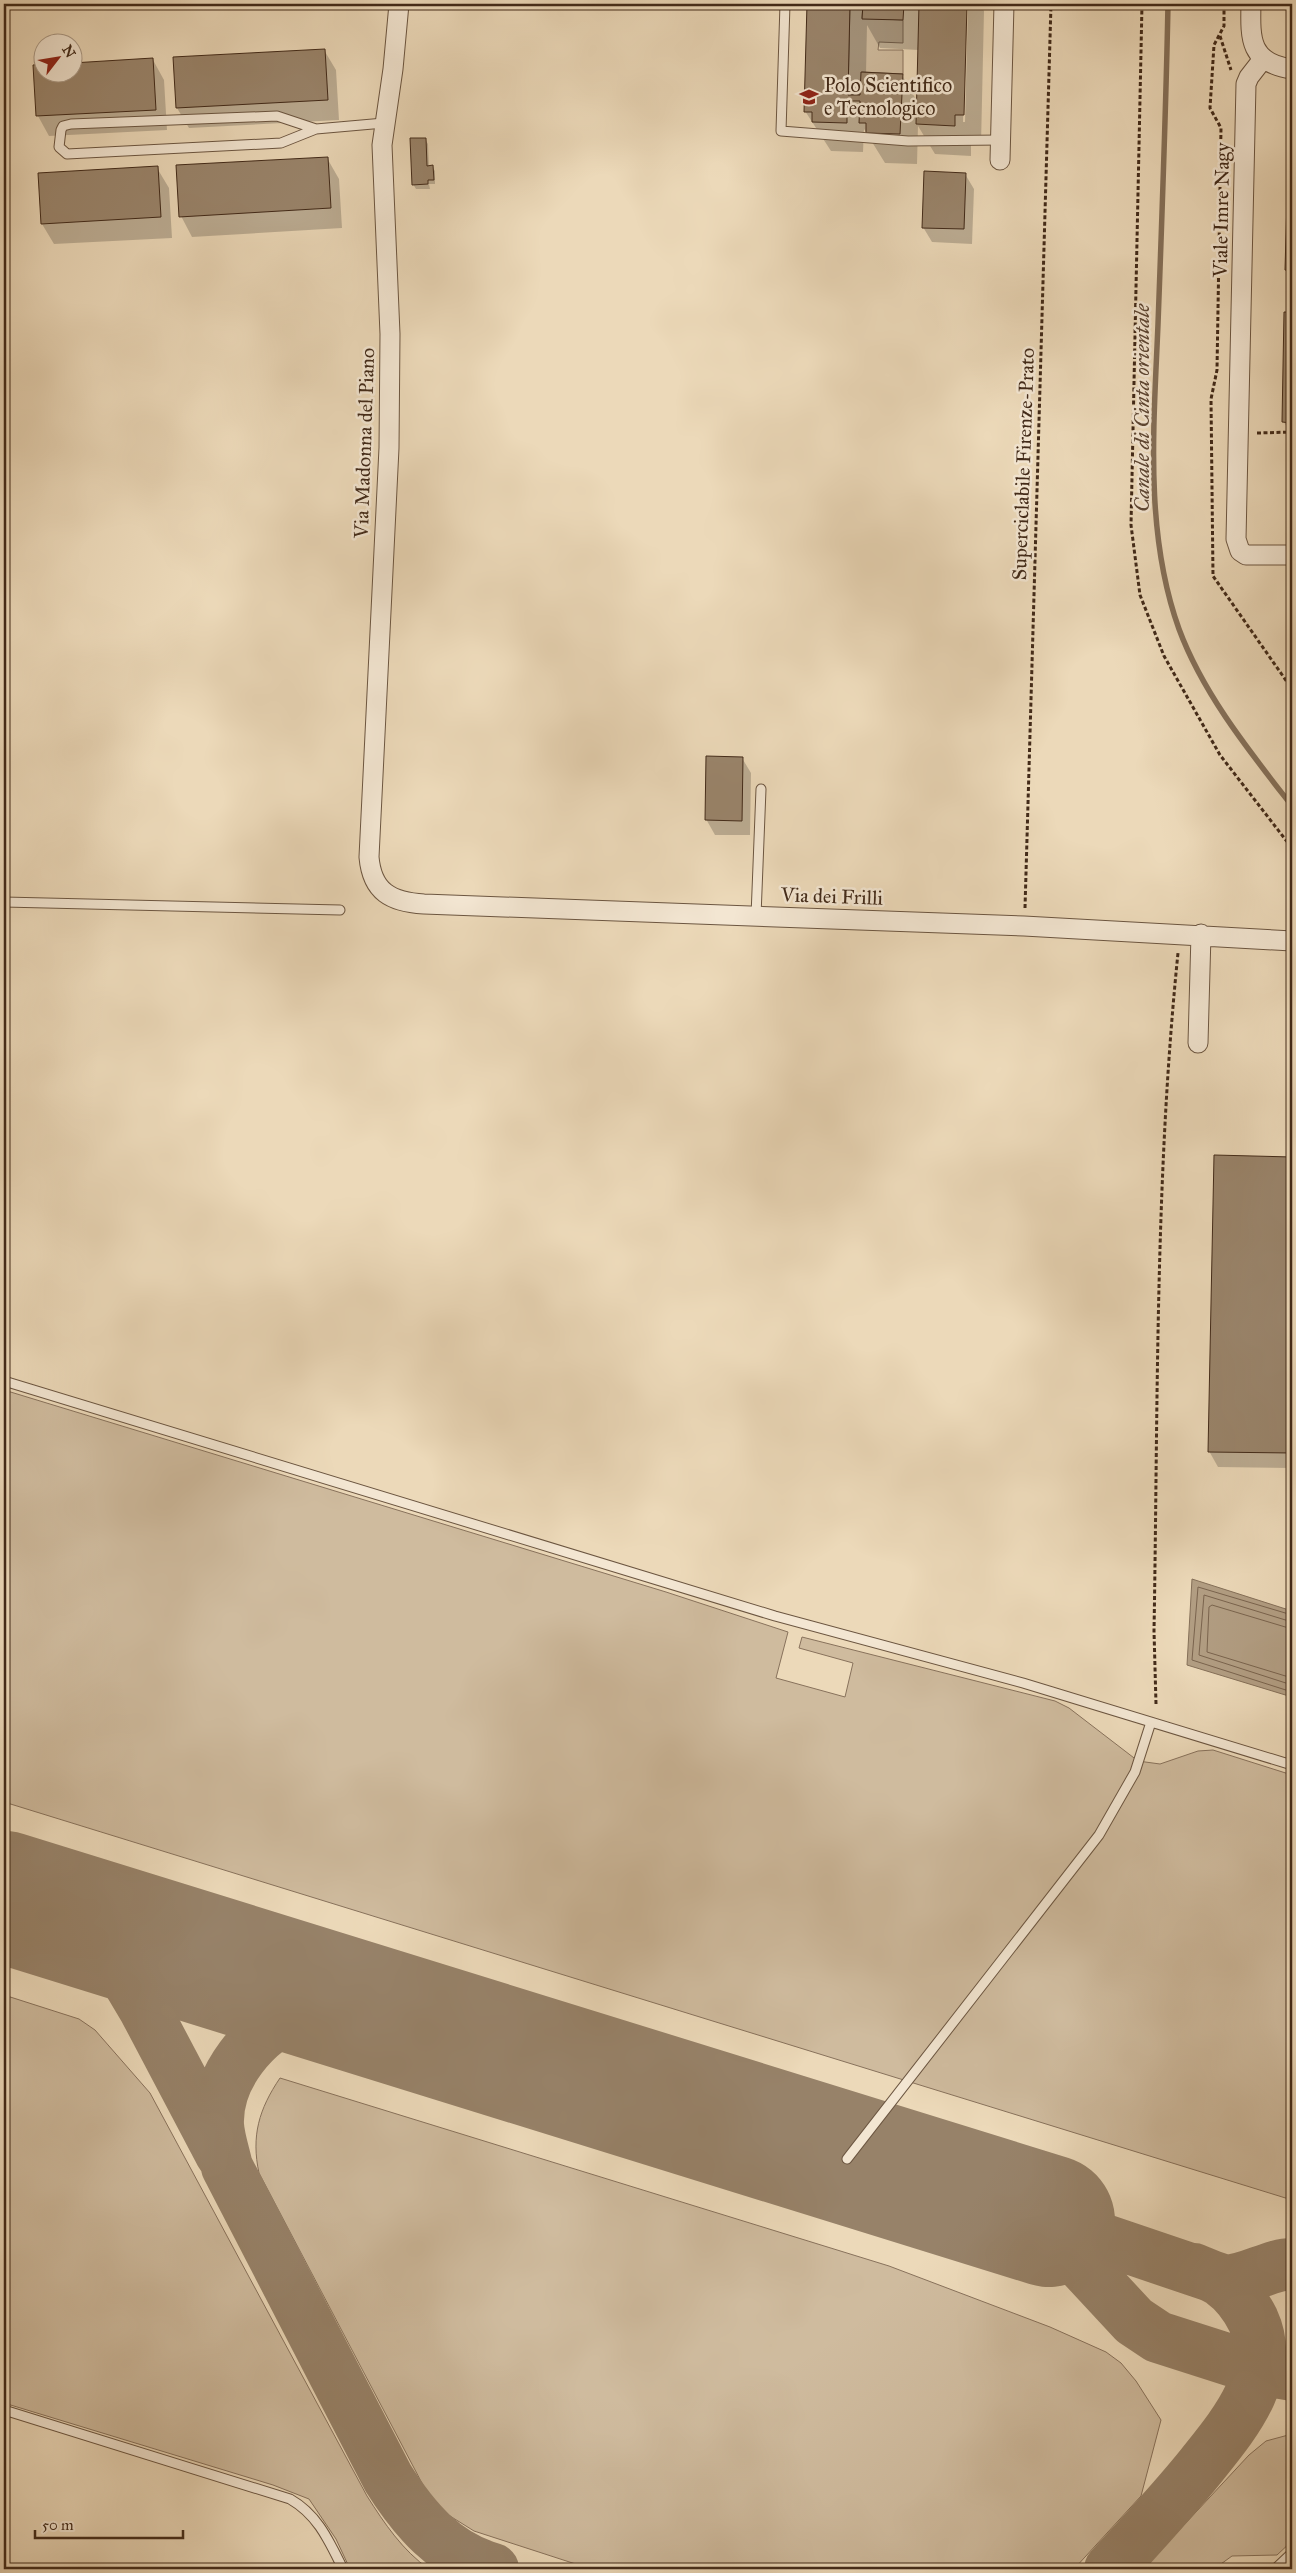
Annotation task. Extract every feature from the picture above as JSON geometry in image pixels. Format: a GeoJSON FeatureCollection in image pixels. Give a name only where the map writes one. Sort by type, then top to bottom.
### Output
{"type":"FeatureCollection","features":[{"type":"Feature","properties":{"kind":"street","name":"Via Madonna del Piano"},"geometry":{"type":"LineString","coordinates":[[376,884],[370,868],[369,846],[389,448],[390,334],[382,144],[394,69],[399,4]]}},
{"type":"Feature","properties":{"kind":"street"},"geometry":{"type":"LineString","coordinates":[[1000,160],[1004,4]]}},
{"type":"Feature","properties":{"kind":"street"},"geometry":{"type":"LineString","coordinates":[[1251,4],[1252,39],[1256,50],[1263,59],[1278,67],[1292,69]]}},
{"type":"Feature","properties":{"kind":"street"},"geometry":{"type":"LineString","coordinates":[[1246,84],[1263,59]]}},
{"type":"Feature","properties":{"kind":"street","name":"Viale Imre Nagy"},"geometry":{"type":"LineString","coordinates":[[1246,84],[1237,546],[1246,555],[1292,555]]}},
{"type":"Feature","properties":{"kind":"street","name":"Via dei Frilli"},"geometry":{"type":"LineString","coordinates":[[376,884],[389,896],[410,903],[1024,926],[1292,940]]}},
{"type":"Feature","properties":{"kind":"street"},"geometry":{"type":"LineString","coordinates":[[1198,1043],[1201,934]]}},
{"type":"Feature","properties":{"kind":"lane"},"geometry":{"type":"LineString","coordinates":[[785,4],[781,131],[908,141],[1001,140]]}},
{"type":"Feature","properties":{"kind":"lane"},"geometry":{"type":"LineString","coordinates":[[316,128],[277,116],[71,124],[64,126],[60,130],[59,148],[67,154],[281,143],[316,128],[384,123]]}},
{"type":"Feature","properties":{"kind":"lane"},"geometry":{"type":"LineString","coordinates":[[756,916],[761,789]]}},
{"type":"Feature","properties":{"kind":"lane"},"geometry":{"type":"LineString","coordinates":[[4,902],[340,910]]}},
{"type":"Feature","properties":{"kind":"lane"},"geometry":{"type":"LineString","coordinates":[[4,1381],[775,1616],[1023,1683],[1292,1765]]}},
{"type":"Feature","properties":{"kind":"lane"},"geometry":{"type":"LineString","coordinates":[[847,2158],[1099,1835],[1135,1772],[1151,1722]]}},
{"type":"Feature","properties":{"kind":"lane"},"geometry":{"type":"LineString","coordinates":[[4,2410],[290,2499],[306,2508],[320,2524],[343,2569]]}},
{"type":"Feature","properties":{"kind":"lane"},"geometry":{"type":"LineString","coordinates":[[1275,2569],[1292,2553]]}},
{"type":"Feature","properties":{"kind":"path","name":"Superciclabile Firenze-Prato"},"geometry":{"type":"LineString","coordinates":[[1024,926],[1051,4]]}},
{"type":"Feature","properties":{"kind":"path"},"geometry":{"type":"LineString","coordinates":[[1142,4],[1131,525],[1140,595],[1164,656],[1220,755],[1292,848]]}},
{"type":"Feature","properties":{"kind":"path"},"geometry":{"type":"LineString","coordinates":[[1220,35],[1236,83],[1246,84]]}},
{"type":"Feature","properties":{"kind":"path"},"geometry":{"type":"LineString","coordinates":[[1156,1704],[1154,1631],[1163,1174],[1168,1053],[1180,933]]}},
{"type":"Feature","properties":{"kind":"shaded area"},"geometry":{"type":"Polygon","coordinates":[[[850,4],[863,4],[862,18],[903,20],[903,43],[879,42],[878,50],[903,50],[903,74],[862,72],[860,95],[848,95],[850,4]]]}},
{"type":"Feature","properties":{"kind":"shaded area"},"geometry":{"type":"Polygon","coordinates":[[[4,1390],[666,1592],[788,1632],[776,1678],[845,1697],[853,1663],[799,1648],[802,1637],[1055,1701],[1069,1708],[1138,1761],[1160,1764],[1198,1751],[1213,1750],[1292,1775],[1292,2200],[4,1802],[4,1390]]]}},
{"type":"Feature","properties":{"kind":"shaded area"},"geometry":{"type":"Polygon","coordinates":[[[4,1995],[79,2019],[95,2030],[150,2093],[367,2496],[402,2545],[429,2569],[350,2569],[336,2539],[309,2499],[273,2485],[4,2403],[4,1995]]]}},
{"type":"Feature","properties":{"kind":"shaded area"},"geometry":{"type":"Polygon","coordinates":[[[280,2078],[889,2266],[1050,2327],[1106,2352],[1121,2363],[1136,2381],[1161,2420],[1141,2496],[1074,2569],[591,2569],[474,2531],[434,2506],[259,2173],[256,2147],[259,2123],[267,2101],[280,2078]]]}},
{"type":"Feature","properties":{"kind":"shaded area"},"geometry":{"type":"Polygon","coordinates":[[[1292,2434],[1292,2541],[1277,2555],[1232,2556],[1214,2569],[1143,2569],[1249,2455],[1266,2441],[1292,2434]]]}},
{"type":"Feature","properties":{"kind":"water"},"geometry":{"type":"Polygon","coordinates":[[[1192,1579],[1292,1611],[1292,1697],[1187,1665],[1192,1579]]]}},
{"type":"Feature","properties":{"kind":"building"},"geometry":{"type":"Polygon","coordinates":[[[807,4],[850,4],[848,95],[860,95],[861,72],[903,74],[900,134],[866,133],[866,123],[859,123],[860,101],[847,101],[847,123],[812,122],[812,112],[804,112],[807,4]]]}},
{"type":"Feature","properties":{"kind":"building"},"geometry":{"type":"Polygon","coordinates":[[[863,4],[904,4],[903,20],[862,19],[863,4]]]}},
{"type":"Feature","properties":{"kind":"building"},"geometry":{"type":"Polygon","coordinates":[[[919,4],[967,4],[964,115],[955,115],[955,126],[916,124],[919,4]]]}},
{"type":"Feature","properties":{"kind":"building"},"geometry":{"type":"Polygon","coordinates":[[[325,49],[328,100],[176,108],[173,57],[325,49]]]}},
{"type":"Feature","properties":{"kind":"building"},"geometry":{"type":"Polygon","coordinates":[[[153,58],[156,110],[36,116],[34,82],[82,82],[82,62],[153,58]]]}},
{"type":"Feature","properties":{"kind":"building"},"geometry":{"type":"Polygon","coordinates":[[[1290,96],[1292,96],[1292,271],[1285,270],[1290,96]]]}},
{"type":"Feature","properties":{"kind":"building"},"geometry":{"type":"Polygon","coordinates":[[[410,138],[426,138],[427,166],[433,165],[434,180],[428,180],[428,184],[412,185],[410,138]]]}},
{"type":"Feature","properties":{"kind":"building"},"geometry":{"type":"Polygon","coordinates":[[[328,157],[331,208],[179,217],[176,165],[328,157]]]}},
{"type":"Feature","properties":{"kind":"building"},"geometry":{"type":"Polygon","coordinates":[[[158,166],[161,217],[41,224],[38,173],[158,166]]]}},
{"type":"Feature","properties":{"kind":"building"},"geometry":{"type":"Polygon","coordinates":[[[924,171],[966,173],[964,229],[922,228],[924,171]]]}},
{"type":"Feature","properties":{"kind":"building"},"geometry":{"type":"Polygon","coordinates":[[[1284,312],[1292,312],[1292,423],[1282,422],[1284,312]]]}},
{"type":"Feature","properties":{"kind":"building"},"geometry":{"type":"Polygon","coordinates":[[[706,756],[743,757],[742,821],[705,820],[706,756]]]}},
{"type":"Feature","properties":{"kind":"building"},"geometry":{"type":"Polygon","coordinates":[[[1214,1155],[1292,1157],[1292,1453],[1208,1452],[1214,1155]]]}},
{"type":"Feature","properties":{"kind":"waterway","name":"Canale di Cinta orientale"},"geometry":{"type":"LineString","coordinates":[[1168,4],[1154,439],[1154,478],[1160,554],[1168,592],[1179,629],[1201,676],[1229,722],[1292,806]]}},
{"type":"Feature","properties":{"kind":"taxiway"},"geometry":{"type":"LineString","coordinates":[[4,1899],[76,1932],[104,1952],[123,1973],[145,2010],[221,2154]]}},
{"type":"Feature","properties":{"kind":"taxiway"},"geometry":{"type":"LineString","coordinates":[[351,2005],[298,2013],[282,2021],[253,2043],[231,2073],[224,2090],[219,2107],[218,2125],[220,2141],[227,2167],[388,2478],[408,2508],[432,2534],[460,2555],[475,2563],[493,2569]]}},
{"type":"Feature","properties":{"kind":"taxiway"},"geometry":{"type":"LineString","coordinates":[[964,2195],[1021,2217],[1055,2236],[1134,2321],[1158,2337],[1258,2369],[1292,2375]]}},
{"type":"Feature","properties":{"kind":"taxiway"},"geometry":{"type":"LineString","coordinates":[[1049,2221],[1226,2281],[1244,2278],[1276,2266],[1292,2264]]}},
{"type":"Feature","properties":{"kind":"taxiway"},"geometry":{"type":"LineString","coordinates":[[1110,2569],[1168,2505],[1226,2434],[1248,2398],[1256,2379],[1260,2360],[1259,2340],[1250,2314],[1232,2290],[1216,2278],[1194,2269]]}},
{"type":"Feature","properties":{"kind":"runway"},"geometry":{"type":"LineString","coordinates":[[4,1897],[1049,2221]]}},
{"type":"Feature","properties":{"kind":"place","name":"Polo Scientifico e Tecnologico"},"geometry":{"type":"Point","coordinates":[809,97]}}]}
